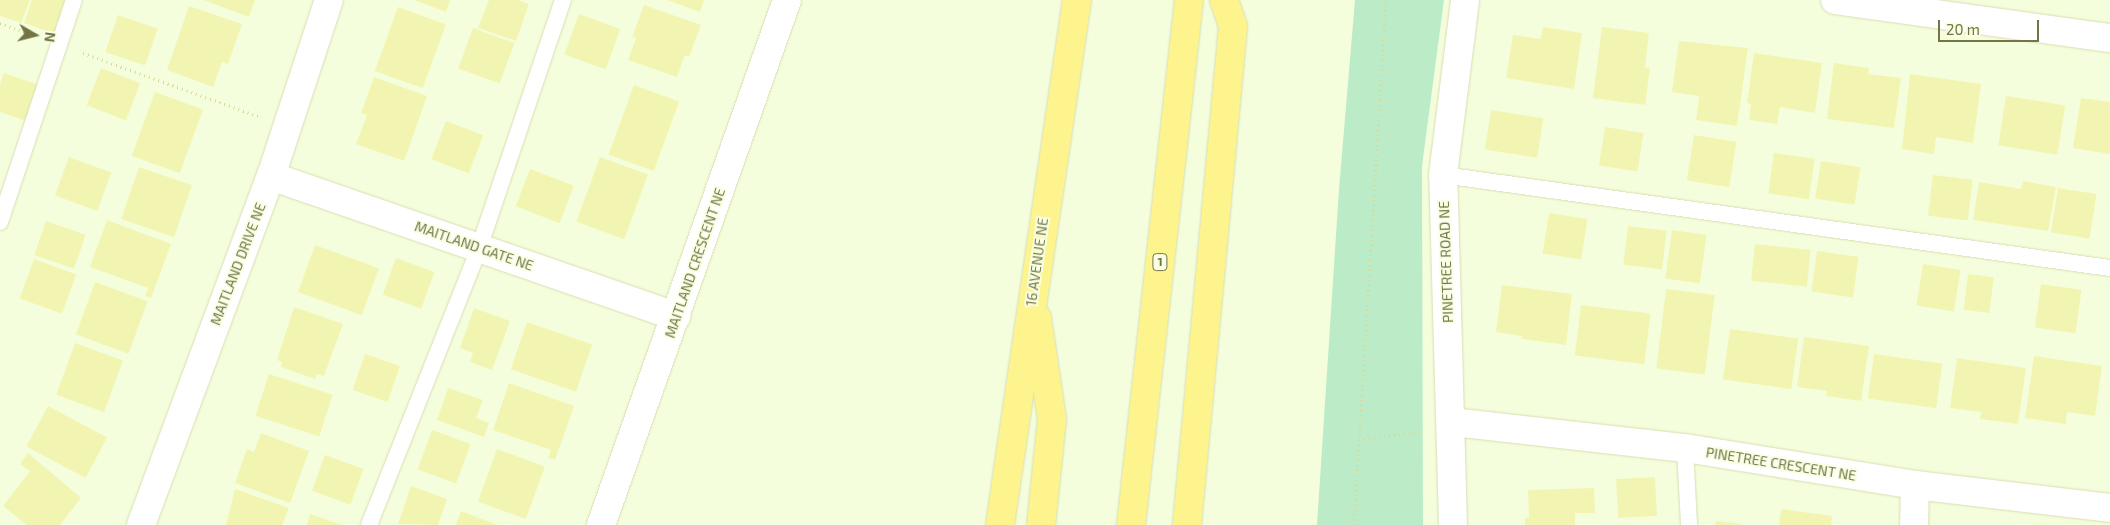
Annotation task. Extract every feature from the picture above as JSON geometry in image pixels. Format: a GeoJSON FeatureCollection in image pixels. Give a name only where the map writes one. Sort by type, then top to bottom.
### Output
{"type":"FeatureCollection","features":[{"type":"Feature","properties":{"kind":"highway","name":"16 AVENUE NE"},"geometry":{"type":"LineString","coordinates":[[997,520],[1077,0]]}},
{"type":"Feature","properties":{"kind":"highway","name":"1"},"geometry":{"type":"LineString","coordinates":[[1131,525],[1189,0]]}},
{"type":"Feature","properties":{"kind":"highway"},"geometry":{"type":"LineString","coordinates":[[1187,525],[1233,26],[1224,0]]}},
{"type":"Feature","properties":{"kind":"highway"},"geometry":{"type":"LineString","coordinates":[[1033,290],[1052,419],[1041,525]]}},
{"type":"Feature","properties":{"kind":"street","name":"MAITLAND DRIVE NE"},"geometry":{"type":"LineString","coordinates":[[141,525],[271,176],[329,0]]}},
{"type":"Feature","properties":{"kind":"street","name":"MAITLAND CRESCENT NE"},"geometry":{"type":"LineString","coordinates":[[601,525],[787,0]]}},
{"type":"Feature","properties":{"kind":"street","name":"PINETREE ROAD NE"},"geometry":{"type":"LineString","coordinates":[[1453,525],[1452,422],[1442,175],[1465,0]]}},
{"type":"Feature","properties":{"kind":"street"},"geometry":{"type":"LineString","coordinates":[[1835,0],[2110,38]]}},
{"type":"Feature","properties":{"kind":"street","name":"MAITLAND GATE NE"},"geometry":{"type":"LineString","coordinates":[[271,176],[676,316]]}},
{"type":"Feature","properties":{"kind":"street","name":"PINETREE CRESCENT NE"},"geometry":{"type":"LineString","coordinates":[[1452,422],[1686,448],[1915,485],[2110,508]]}},
{"type":"Feature","properties":{"kind":"street"},"geometry":{"type":"LineString","coordinates":[[1914,525],[1915,485]]}},
{"type":"Feature","properties":{"kind":"lane"},"geometry":{"type":"LineString","coordinates":[[0,222],[74,0]]}},
{"type":"Feature","properties":{"kind":"lane"},"geometry":{"type":"LineString","coordinates":[[369,525],[479,248],[563,0]]}},
{"type":"Feature","properties":{"kind":"lane"},"geometry":{"type":"LineString","coordinates":[[1442,175],[2110,268]]}},
{"type":"Feature","properties":{"kind":"lane"},"geometry":{"type":"LineString","coordinates":[[1686,448],[1689,525]]}},
{"type":"Feature","properties":{"kind":"path"},"geometry":{"type":"LineString","coordinates":[[1354,525],[1386,0]]}},
{"type":"Feature","properties":{"kind":"path"},"geometry":{"type":"LineString","coordinates":[[0,23],[258,116]]}},
{"type":"Feature","properties":{"kind":"path"},"geometry":{"type":"LineString","coordinates":[[1359,440],[1421,431],[1452,422]]}},
{"type":"Feature","properties":{"kind":"green space"},"geometry":{"type":"Polygon","coordinates":[[[1355,0],[1444,0],[1422,166],[1423,525],[1317,525],[1339,189],[1355,0]]]}},
{"type":"Feature","properties":{"kind":"building"},"geometry":{"type":"Polygon","coordinates":[[[0,0],[30,0],[21,23],[0,16],[0,0]]]}},
{"type":"Feature","properties":{"kind":"building"},"geometry":{"type":"Polygon","coordinates":[[[32,0],[70,0],[58,35],[24,23],[32,0]]]}},
{"type":"Feature","properties":{"kind":"building"},"geometry":{"type":"Polygon","coordinates":[[[203,0],[255,0],[249,17],[203,0]]]}},
{"type":"Feature","properties":{"kind":"building"},"geometry":{"type":"Polygon","coordinates":[[[414,0],[450,0],[446,12],[414,0]]]}},
{"type":"Feature","properties":{"kind":"building"},"geometry":{"type":"Polygon","coordinates":[[[489,0],[518,0],[529,4],[516,41],[478,28],[489,0]]]}},
{"type":"Feature","properties":{"kind":"building"},"geometry":{"type":"Polygon","coordinates":[[[667,0],[704,0],[700,12],[667,0]]]}},
{"type":"Feature","properties":{"kind":"building"},"geometry":{"type":"Polygon","coordinates":[[[644,5],[701,25],[689,57],[685,55],[677,77],[628,60],[636,38],[632,37],[644,5]]]}},
{"type":"Feature","properties":{"kind":"building"},"geometry":{"type":"Polygon","coordinates":[[[189,6],[242,24],[228,64],[222,62],[213,87],[167,70],[189,6]]]}},
{"type":"Feature","properties":{"kind":"building"},"geometry":{"type":"Polygon","coordinates":[[[398,7],[446,24],[423,88],[375,71],[398,7]]]}},
{"type":"Feature","properties":{"kind":"building"},"geometry":{"type":"Polygon","coordinates":[[[579,14],[620,29],[606,69],[564,54],[579,14]]]}},
{"type":"Feature","properties":{"kind":"building"},"geometry":{"type":"Polygon","coordinates":[[[118,15],[158,29],[145,66],[105,52],[118,15]]]}},
{"type":"Feature","properties":{"kind":"building"},"geometry":{"type":"Polygon","coordinates":[[[1543,27],[1582,33],[1574,89],[1506,78],[1513,35],[1541,39],[1543,27]]]}},
{"type":"Feature","properties":{"kind":"building"},"geometry":{"type":"Polygon","coordinates":[[[1602,27],[1649,33],[1645,67],[1650,68],[1645,105],[1593,98],[1602,27]]]}},
{"type":"Feature","properties":{"kind":"building"},"geometry":{"type":"Polygon","coordinates":[[[473,28],[514,43],[500,83],[458,68],[473,28]]]}},
{"type":"Feature","properties":{"kind":"building"},"geometry":{"type":"Polygon","coordinates":[[[1679,41],[1748,48],[1737,126],[1696,120],[1699,96],[1672,92],[1679,41]]]}},
{"type":"Feature","properties":{"kind":"building"},"geometry":{"type":"Polygon","coordinates":[[[1754,53],[1822,63],[1815,113],[1780,107],[1777,124],[1749,120],[1751,104],[1747,103],[1754,53]]]}},
{"type":"Feature","properties":{"kind":"building"},"geometry":{"type":"Polygon","coordinates":[[[1834,63],[1869,68],[1868,74],[1901,78],[1894,128],[1827,119],[1834,63]]]}},
{"type":"Feature","properties":{"kind":"building"},"geometry":{"type":"Polygon","coordinates":[[[101,68],[140,83],[126,120],[87,105],[101,68]]]}},
{"type":"Feature","properties":{"kind":"building"},"geometry":{"type":"Polygon","coordinates":[[[4,73],[39,85],[26,121],[0,112],[0,84],[4,73]]]}},
{"type":"Feature","properties":{"kind":"building"},"geometry":{"type":"Polygon","coordinates":[[[1910,74],[1981,84],[1973,143],[1936,137],[1934,154],[1902,149],[1910,74]]]}},
{"type":"Feature","properties":{"kind":"building"},"geometry":{"type":"Polygon","coordinates":[[[374,77],[427,96],[404,161],[356,144],[367,115],[361,113],[374,77]]]}},
{"type":"Feature","properties":{"kind":"building"},"geometry":{"type":"Polygon","coordinates":[[[634,85],[679,101],[654,171],[609,155],[634,85]]]}},
{"type":"Feature","properties":{"kind":"building"},"geometry":{"type":"Polygon","coordinates":[[[155,92],[203,109],[180,173],[132,156],[155,92]]]}},
{"type":"Feature","properties":{"kind":"building"},"geometry":{"type":"Polygon","coordinates":[[[2006,96],[2065,105],[2057,155],[1998,145],[2006,96]]]}},
{"type":"Feature","properties":{"kind":"building"},"geometry":{"type":"Polygon","coordinates":[[[2081,98],[2110,102],[2110,154],[2073,148],[2081,98]]]}},
{"type":"Feature","properties":{"kind":"building"},"geometry":{"type":"Polygon","coordinates":[[[1491,110],[1543,118],[1537,158],[1485,150],[1491,110]]]}},
{"type":"Feature","properties":{"kind":"building"},"geometry":{"type":"Polygon","coordinates":[[[446,121],[483,135],[469,174],[431,159],[446,121]]]}},
{"type":"Feature","properties":{"kind":"building"},"geometry":{"type":"Polygon","coordinates":[[[1605,127],[1644,133],[1637,172],[1599,166],[1605,127]]]}},
{"type":"Feature","properties":{"kind":"building"},"geometry":{"type":"Polygon","coordinates":[[[1694,135],[1736,142],[1729,187],[1687,180],[1694,135]]]}},
{"type":"Feature","properties":{"kind":"building"},"geometry":{"type":"Polygon","coordinates":[[[1774,153],[1815,159],[1809,199],[1768,194],[1774,153]]]}},
{"type":"Feature","properties":{"kind":"building"},"geometry":{"type":"Polygon","coordinates":[[[69,157],[111,172],[97,211],[55,196],[69,157]]]}},
{"type":"Feature","properties":{"kind":"building"},"geometry":{"type":"Polygon","coordinates":[[[600,157],[648,174],[624,239],[576,222],[600,157]]]}},
{"type":"Feature","properties":{"kind":"building"},"geometry":{"type":"Polygon","coordinates":[[[1821,161],[1861,167],[1855,205],[1815,199],[1821,161]]]}},
{"type":"Feature","properties":{"kind":"building"},"geometry":{"type":"Polygon","coordinates":[[[139,167],[192,185],[174,237],[121,219],[139,167]]]}},
{"type":"Feature","properties":{"kind":"building"},"geometry":{"type":"Polygon","coordinates":[[[530,169],[574,186],[560,223],[516,206],[530,169]]]}},
{"type":"Feature","properties":{"kind":"building"},"geometry":{"type":"Polygon","coordinates":[[[1933,175],[1973,180],[1968,221],[1928,216],[1933,175]]]}},
{"type":"Feature","properties":{"kind":"building"},"geometry":{"type":"Polygon","coordinates":[[[2023,181],[2056,187],[2048,231],[1973,220],[1979,182],[2021,189],[2023,181]]]}},
{"type":"Feature","properties":{"kind":"building"},"geometry":{"type":"Polygon","coordinates":[[[2058,188],[2097,194],[2089,239],[2051,232],[2058,188]]]}},
{"type":"Feature","properties":{"kind":"building"},"geometry":{"type":"Polygon","coordinates":[[[1549,213],[1588,219],[1581,260],[1543,253],[1549,213]]]}},
{"type":"Feature","properties":{"kind":"building"},"geometry":{"type":"Polygon","coordinates":[[[107,220],[171,244],[151,298],[145,296],[148,288],[90,267],[107,220]]]}},
{"type":"Feature","properties":{"kind":"building"},"geometry":{"type":"Polygon","coordinates":[[[46,221],[86,235],[74,269],[34,255],[46,221]]]}},
{"type":"Feature","properties":{"kind":"building"},"geometry":{"type":"Polygon","coordinates":[[[1628,226],[1667,231],[1662,269],[1623,265],[1628,226]]]}},
{"type":"Feature","properties":{"kind":"building"},"geometry":{"type":"Polygon","coordinates":[[[1672,230],[1707,235],[1700,283],[1665,279],[1672,230]]]}},
{"type":"Feature","properties":{"kind":"building"},"geometry":{"type":"Polygon","coordinates":[[[1755,244],[1811,250],[1807,287],[1751,281],[1755,244]]]}},
{"type":"Feature","properties":{"kind":"building"},"geometry":{"type":"Polygon","coordinates":[[[315,245],[379,268],[362,315],[298,292],[315,245]]]}},
{"type":"Feature","properties":{"kind":"building"},"geometry":{"type":"Polygon","coordinates":[[[1817,251],[1859,257],[1853,297],[1811,292],[1817,251]]]}},
{"type":"Feature","properties":{"kind":"building"},"geometry":{"type":"Polygon","coordinates":[[[396,258],[435,272],[421,309],[383,295],[396,258]]]}},
{"type":"Feature","properties":{"kind":"building"},"geometry":{"type":"Polygon","coordinates":[[[34,259],[76,274],[62,314],[20,298],[34,259]]]}},
{"type":"Feature","properties":{"kind":"building"},"geometry":{"type":"Polygon","coordinates":[[[1923,264],[1961,270],[1954,311],[1916,305],[1923,264]]]}},
{"type":"Feature","properties":{"kind":"building"},"geometry":{"type":"Polygon","coordinates":[[[1968,274],[1994,277],[1989,313],[1964,310],[1968,274]]]}},
{"type":"Feature","properties":{"kind":"building"},"geometry":{"type":"Polygon","coordinates":[[[95,282],[148,301],[128,354],[76,335],[95,282]]]}},
{"type":"Feature","properties":{"kind":"building"},"geometry":{"type":"Polygon","coordinates":[[[2041,284],[2082,290],[2075,333],[2035,328],[2041,284]]]}},
{"type":"Feature","properties":{"kind":"building"},"geometry":{"type":"Polygon","coordinates":[[[1502,285],[1572,294],[1566,345],[1522,339],[1522,336],[1496,332],[1502,285]]]}},
{"type":"Feature","properties":{"kind":"building"},"geometry":{"type":"Polygon","coordinates":[[[1666,289],[1715,295],[1705,374],[1656,368],[1666,289]]]}},
{"type":"Feature","properties":{"kind":"building"},"geometry":{"type":"Polygon","coordinates":[[[1581,305],[1650,314],[1644,364],[1575,356],[1581,305]]]}},
{"type":"Feature","properties":{"kind":"building"},"geometry":{"type":"Polygon","coordinates":[[[294,307],[343,324],[324,376],[317,374],[315,379],[281,367],[282,362],[277,360],[294,307]]]}},
{"type":"Feature","properties":{"kind":"building"},"geometry":{"type":"Polygon","coordinates":[[[474,308],[510,321],[492,370],[470,362],[473,353],[460,348],[474,308]]]}},
{"type":"Feature","properties":{"kind":"building"},"geometry":{"type":"Polygon","coordinates":[[[527,322],[592,344],[576,392],[511,369],[527,322]]]}},
{"type":"Feature","properties":{"kind":"building"},"geometry":{"type":"Polygon","coordinates":[[[1730,329],[1798,339],[1791,389],[1723,380],[1730,329]]]}},
{"type":"Feature","properties":{"kind":"building"},"geometry":{"type":"Polygon","coordinates":[[[1804,337],[1869,346],[1861,401],[1826,396],[1827,391],[1797,387],[1804,337]]]}},
{"type":"Feature","properties":{"kind":"building"},"geometry":{"type":"Polygon","coordinates":[[[75,343],[123,360],[104,412],[56,395],[75,343]]]}},
{"type":"Feature","properties":{"kind":"building"},"geometry":{"type":"Polygon","coordinates":[[[365,354],[400,366],[388,402],[353,390],[365,354]]]}},
{"type":"Feature","properties":{"kind":"building"},"geometry":{"type":"Polygon","coordinates":[[[1874,354],[1942,364],[1936,408],[1868,399],[1874,354]]]}},
{"type":"Feature","properties":{"kind":"building"},"geometry":{"type":"Polygon","coordinates":[[[2034,356],[2102,366],[2095,416],[2067,412],[2066,424],[2025,418],[2034,356]]]}},
{"type":"Feature","properties":{"kind":"building"},"geometry":{"type":"Polygon","coordinates":[[[1957,358],[2026,368],[2018,424],[1980,419],[1981,412],[1950,408],[1957,358]]]}},
{"type":"Feature","properties":{"kind":"building"},"geometry":{"type":"Polygon","coordinates":[[[269,374],[333,395],[319,437],[255,416],[269,374]]]}},
{"type":"Feature","properties":{"kind":"building"},"geometry":{"type":"Polygon","coordinates":[[[509,383],[574,406],[555,460],[548,458],[551,450],[493,430],[509,383]]]}},
{"type":"Feature","properties":{"kind":"building"},"geometry":{"type":"Polygon","coordinates":[[[448,388],[483,400],[476,418],[489,423],[484,437],[437,420],[448,388]]]}},
{"type":"Feature","properties":{"kind":"building"},"geometry":{"type":"Polygon","coordinates":[[[48,406],[107,437],[86,478],[26,447],[48,406]]]}},
{"type":"Feature","properties":{"kind":"building"},"geometry":{"type":"Polygon","coordinates":[[[432,430],[471,444],[456,483],[418,469],[432,430]]]}},
{"type":"Feature","properties":{"kind":"building"},"geometry":{"type":"Polygon","coordinates":[[[261,433],[309,451],[290,503],[235,483],[247,449],[254,452],[261,433]]]}},
{"type":"Feature","properties":{"kind":"building"},"geometry":{"type":"Polygon","coordinates":[[[497,449],[545,466],[526,519],[478,502],[497,449]]]}},
{"type":"Feature","properties":{"kind":"building"},"geometry":{"type":"Polygon","coordinates":[[[28,453],[81,498],[60,525],[27,525],[3,506],[30,471],[20,464],[28,453]]]}},
{"type":"Feature","properties":{"kind":"building"},"geometry":{"type":"Polygon","coordinates":[[[325,455],[364,469],[351,505],[312,491],[325,455]]]}},
{"type":"Feature","properties":{"kind":"building"},"geometry":{"type":"Polygon","coordinates":[[[1655,477],[1657,516],[1618,518],[1616,479],[1655,477]]]}},
{"type":"Feature","properties":{"kind":"building"},"geometry":{"type":"Polygon","coordinates":[[[411,486],[447,499],[438,525],[398,524],[411,486]]]}},
{"type":"Feature","properties":{"kind":"building"},"geometry":{"type":"Polygon","coordinates":[[[1594,488],[1595,513],[1575,513],[1575,525],[1525,525],[1525,518],[1529,518],[1528,490],[1594,488]]]}},
{"type":"Feature","properties":{"kind":"building"},"geometry":{"type":"Polygon","coordinates":[[[235,489],[289,508],[282,525],[226,525],[235,489]]]}},
{"type":"Feature","properties":{"kind":"building"},"geometry":{"type":"Polygon","coordinates":[[[1781,509],[1832,516],[1831,525],[1779,525],[1781,509]]]}},
{"type":"Feature","properties":{"kind":"building"},"geometry":{"type":"Polygon","coordinates":[[[461,511],[498,525],[456,525],[461,511]]]}},
{"type":"Feature","properties":{"kind":"building"},"geometry":{"type":"Polygon","coordinates":[[[310,514],[342,525],[307,525],[310,514]]]}},
{"type":"Feature","properties":{"kind":"building"},"geometry":{"type":"Polygon","coordinates":[[[1716,521],[1740,524],[1740,525],[1715,525],[1716,521]]]}}]}
